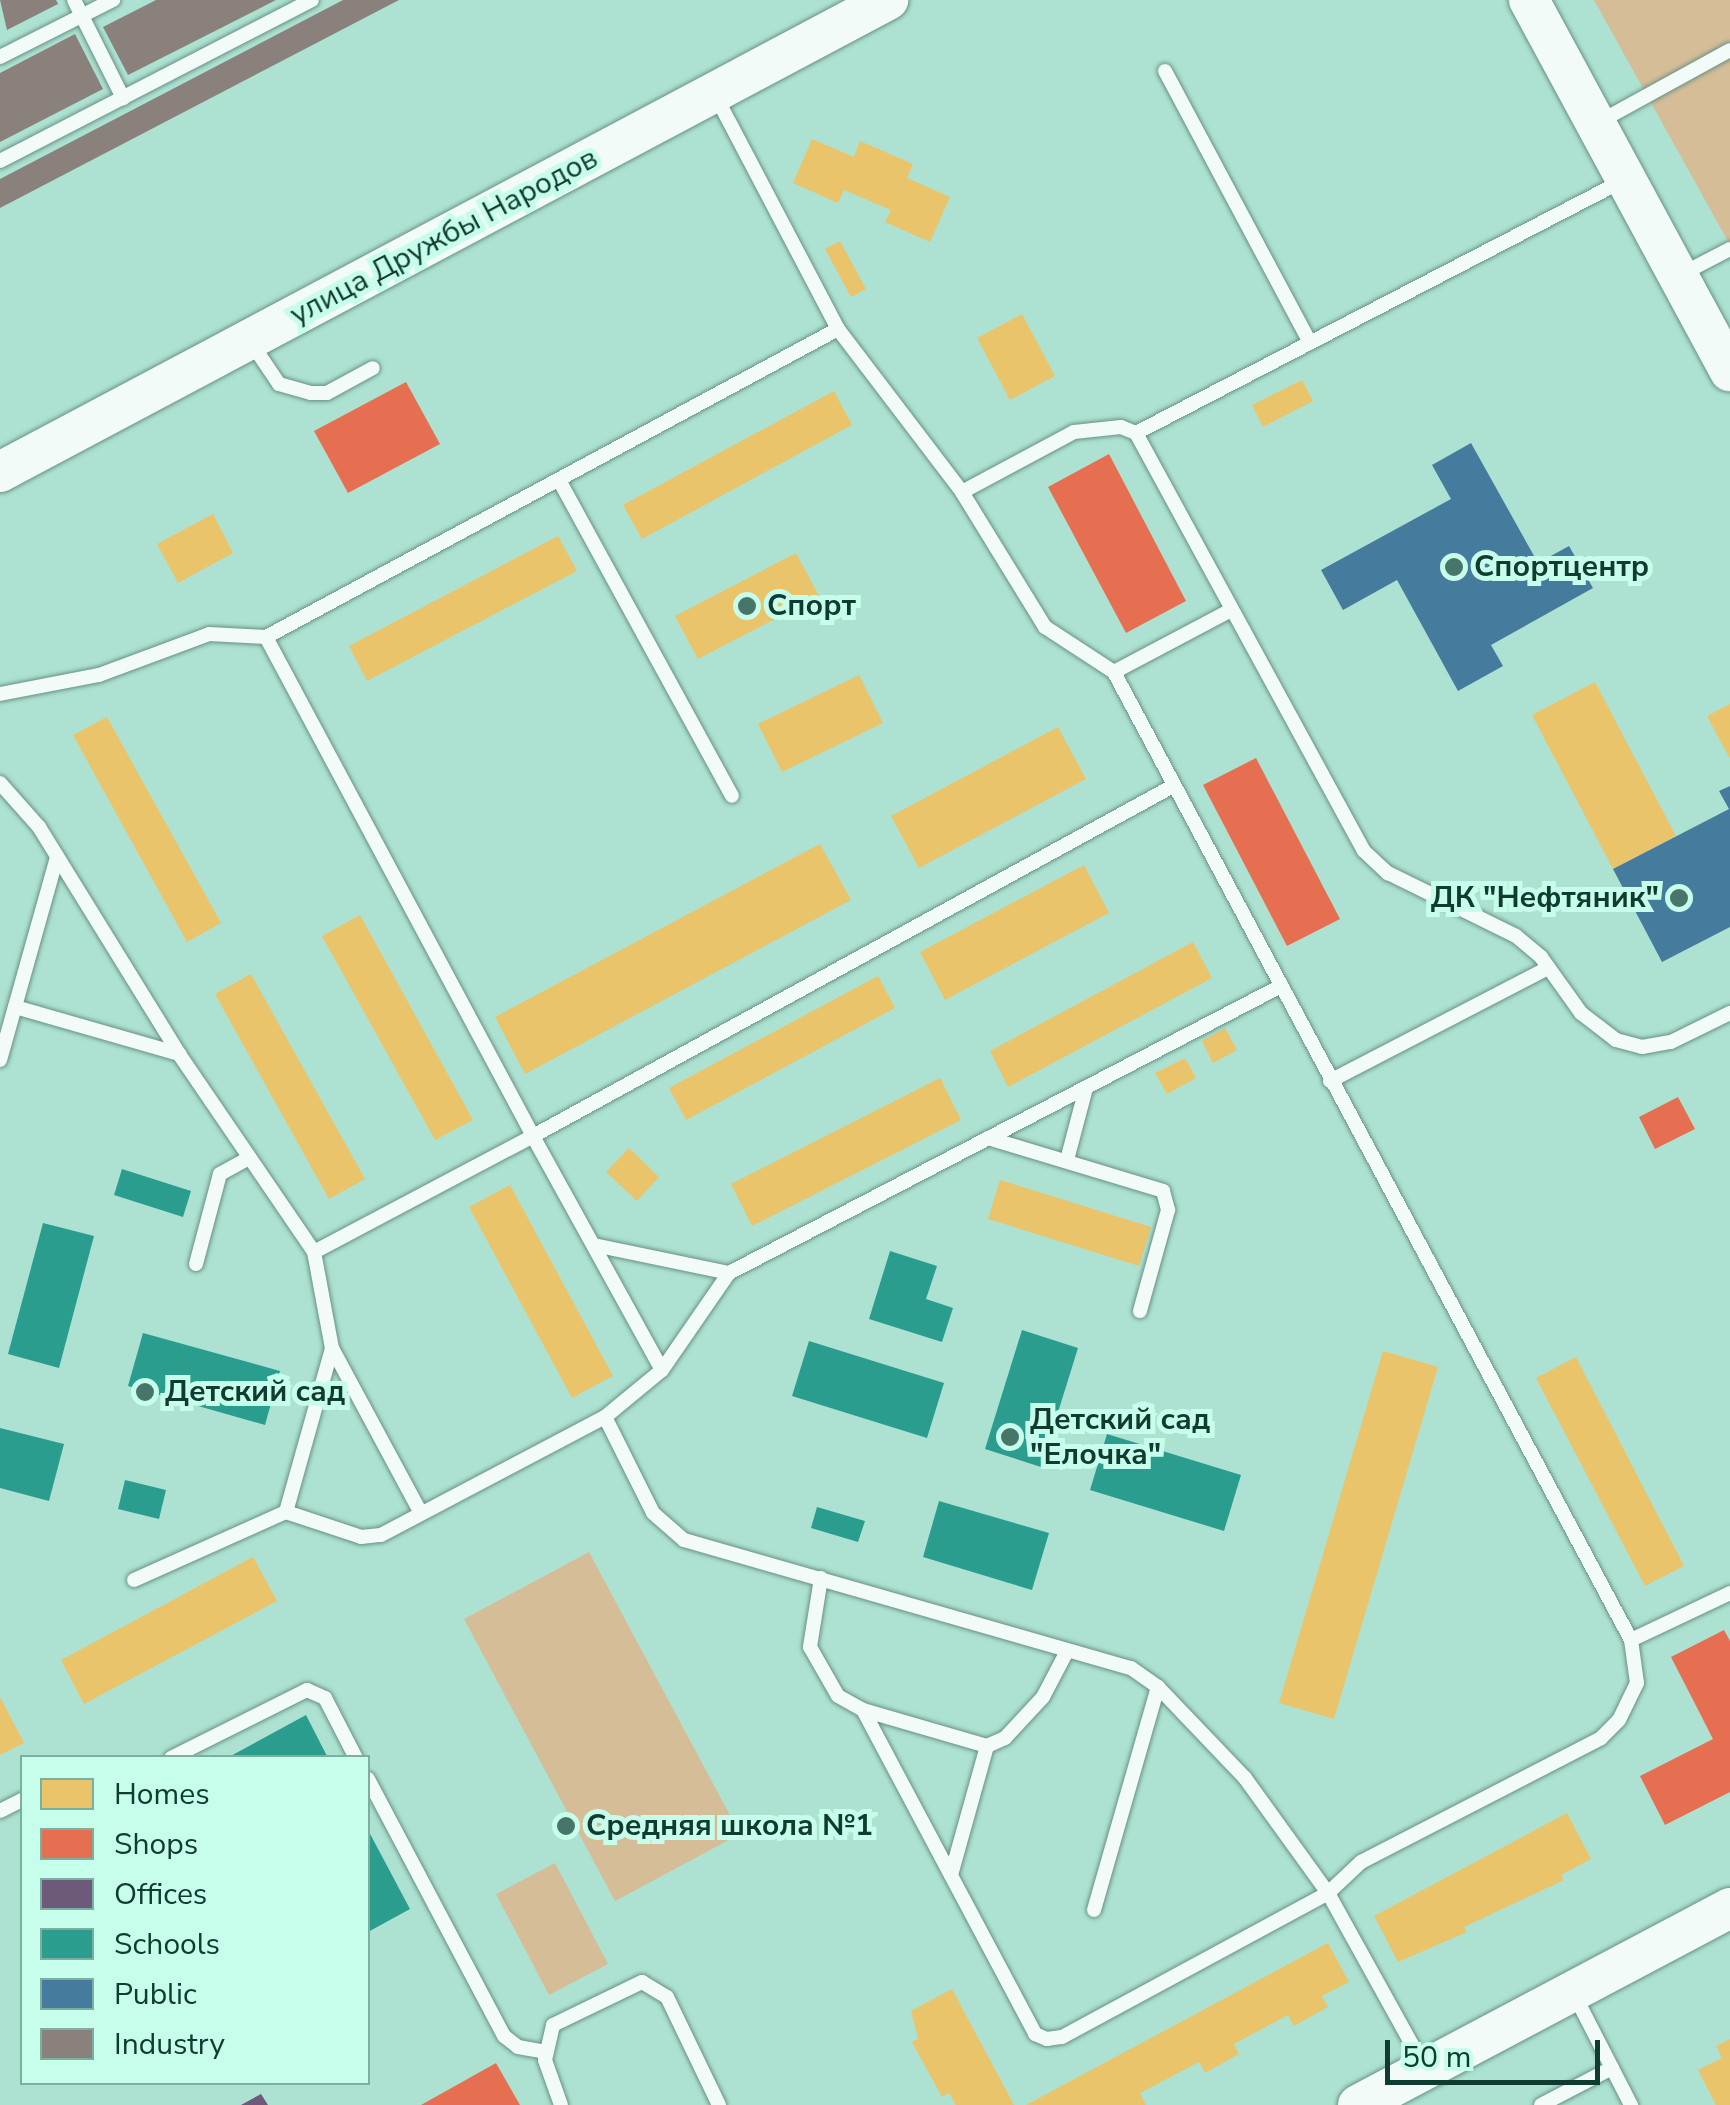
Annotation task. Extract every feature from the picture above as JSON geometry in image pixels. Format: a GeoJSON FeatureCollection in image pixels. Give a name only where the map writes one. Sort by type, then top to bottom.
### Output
{"type":"FeatureCollection","features":[{"type":"Feature","properties":{"kind":"main road","name":"улица Дружбы Народов"},"geometry":{"type":"LineString","coordinates":[[0,472],[888,0]]}},
{"type":"Feature","properties":{"kind":"main road"},"geometry":{"type":"LineString","coordinates":[[1530,0],[1730,371]]}},
{"type":"Feature","properties":{"kind":"main road"},"geometry":{"type":"LineString","coordinates":[[1358,2105],[1415,2080],[1730,1908]]}},
{"type":"Feature","properties":{"kind":"lane"},"geometry":{"type":"LineString","coordinates":[[74,0],[123,98]]}},
{"type":"Feature","properties":{"kind":"lane"},"geometry":{"type":"LineString","coordinates":[[0,57],[113,0]]}},
{"type":"Feature","properties":{"kind":"lane"},"geometry":{"type":"LineString","coordinates":[[0,162],[312,0]]}},
{"type":"Feature","properties":{"kind":"lane"},"geometry":{"type":"LineString","coordinates":[[1596,123],[1730,50]]}},
{"type":"Feature","properties":{"kind":"lane"},"geometry":{"type":"LineString","coordinates":[[1165,71],[1310,343]]}},
{"type":"Feature","properties":{"kind":"lane"},"geometry":{"type":"LineString","coordinates":[[714,94],[838,329],[962,492],[1046,627],[1114,672],[1631,1640],[1637,1682],[1619,1720],[1601,1738],[1361,1862],[1328,1893],[1062,2038],[1047,2039],[1035,2034],[863,1710]]}},
{"type":"Feature","properties":{"kind":"lane"},"geometry":{"type":"LineString","coordinates":[[1136,433],[1627,178]]}},
{"type":"Feature","properties":{"kind":"lane"},"geometry":{"type":"LineString","coordinates":[[1679,276],[1730,249]]}},
{"type":"Feature","properties":{"kind":"lane"},"geometry":{"type":"LineString","coordinates":[[0,694],[99,674],[209,634],[266,637],[838,329]]}},
{"type":"Feature","properties":{"kind":"lane"},"geometry":{"type":"LineString","coordinates":[[250,340],[267,374],[311,393],[326,393],[373,368]]}},
{"type":"Feature","properties":{"kind":"lane"},"geometry":{"type":"LineString","coordinates":[[962,492],[1074,432],[1121,427],[1136,433],[1364,851],[1388,873],[1516,936],[1548,968],[1580,1013],[1616,1040],[1642,1047],[1671,1042],[1730,1013]]}},
{"type":"Feature","properties":{"kind":"lane"},"geometry":{"type":"LineString","coordinates":[[558,480],[732,796]]}},
{"type":"Feature","properties":{"kind":"lane"},"geometry":{"type":"LineString","coordinates":[[1114,672],[1231,610]]}},
{"type":"Feature","properties":{"kind":"lane"},"geometry":{"type":"LineString","coordinates":[[266,637],[662,1370]]}},
{"type":"Feature","properties":{"kind":"lane"},"geometry":{"type":"LineString","coordinates":[[0,783],[57,857],[179,1054],[314,1252],[332,1348],[422,1514]]}},
{"type":"Feature","properties":{"kind":"lane"},"geometry":{"type":"LineString","coordinates":[[314,1252],[1174,786]]}},
{"type":"Feature","properties":{"kind":"lane"},"geometry":{"type":"LineString","coordinates":[[0,1060],[57,857]]}},
{"type":"Feature","properties":{"kind":"lane"},"geometry":{"type":"LineString","coordinates":[[1330,1081],[1548,968]]}},
{"type":"Feature","properties":{"kind":"lane"},"geometry":{"type":"LineString","coordinates":[[134,1580],[286,1512],[361,1537],[381,1535],[422,1514],[605,1418],[662,1370],[729,1274],[1279,987]]}},
{"type":"Feature","properties":{"kind":"lane"},"geometry":{"type":"LineString","coordinates":[[15,1007],[179,1054]]}},
{"type":"Feature","properties":{"kind":"lane"},"geometry":{"type":"LineString","coordinates":[[1067,1160],[1086,1088]]}},
{"type":"Feature","properties":{"kind":"lane"},"geometry":{"type":"LineString","coordinates":[[988,1138],[1155,1185],[1169,1199],[1140,1312]]}},
{"type":"Feature","properties":{"kind":"lane"},"geometry":{"type":"LineString","coordinates":[[196,1264],[220,1174],[249,1158]]}},
{"type":"Feature","properties":{"kind":"lane"},"geometry":{"type":"LineString","coordinates":[[594,1245],[729,1274]]}},
{"type":"Feature","properties":{"kind":"lane"},"geometry":{"type":"LineString","coordinates":[[286,1512],[332,1348]]}},
{"type":"Feature","properties":{"kind":"lane"},"geometry":{"type":"LineString","coordinates":[[605,1418],[664,1527],[684,1540],[1131,1668],[1158,1687],[1245,1778],[1328,1893],[1415,2080]]}},
{"type":"Feature","properties":{"kind":"lane"},"geometry":{"type":"LineString","coordinates":[[821,1578],[810,1647],[838,1696],[863,1710],[987,1746],[1005,1738],[1043,1697],[1067,1650]]}},
{"type":"Feature","properties":{"kind":"lane"},"geometry":{"type":"LineString","coordinates":[[1631,1640],[1730,1592]]}},
{"type":"Feature","properties":{"kind":"lane"},"geometry":{"type":"LineString","coordinates":[[1094,1910],[1158,1687]]}},
{"type":"Feature","properties":{"kind":"lane"},"geometry":{"type":"LineString","coordinates":[[178,1755],[307,1690],[325,1698],[354,1755]]}},
{"type":"Feature","properties":{"kind":"lane"},"geometry":{"type":"LineString","coordinates":[[950,1875],[987,1746]]}},
{"type":"Feature","properties":{"kind":"lane"},"geometry":{"type":"LineString","coordinates":[[370,1783],[504,2036],[518,2047],[546,2052]]}},
{"type":"Feature","properties":{"kind":"lane"},"geometry":{"type":"LineString","coordinates":[[561,2105],[546,2052],[553,2025],[568,2013],[642,1982],[667,1996],[719,2105]]}},
{"type":"Feature","properties":{"kind":"lane"},"geometry":{"type":"LineString","coordinates":[[1572,1991],[1631,2105]]}},
{"type":"Feature","properties":{"kind":"lane"},"geometry":{"type":"LineString","coordinates":[[1542,2105],[1612,2068]]}},
{"type":"Feature","properties":{"kind":"shaded area"},"geometry":{"type":"Polygon","coordinates":[[[1594,0],[1730,0],[1730,245],[1594,0]]]}},
{"type":"Feature","properties":{"kind":"shaded area"},"geometry":{"type":"Polygon","coordinates":[[[589,1552],[740,1834],[615,1901],[464,1619],[589,1552]]]}},
{"type":"Feature","properties":{"kind":"shaded area"},"geometry":{"type":"Polygon","coordinates":[[[555,1863],[608,1964],[549,1995],[496,1894],[555,1863]]]}},
{"type":"Feature","properties":{"kind":"building: Homes"},"geometry":{"type":"Polygon","coordinates":[[[812,139],[854,157],[860,141],[913,164],[907,178],[950,197],[930,242],[885,222],[891,210],[844,190],[838,203],[793,183],[812,139]]]}},
{"type":"Feature","properties":{"kind":"building: Homes"},"geometry":{"type":"Polygon","coordinates":[[[840,241],[866,289],[851,297],[825,249],[840,241]]]}},
{"type":"Feature","properties":{"kind":"building: Homes"},"geometry":{"type":"Polygon","coordinates":[[[1022,314],[1055,376],[1010,400],[977,338],[1022,314]]]}},
{"type":"Feature","properties":{"kind":"building: Homes"},"geometry":{"type":"Polygon","coordinates":[[[1302,380],[1313,401],[1263,427],[1252,405],[1302,380]]]}},
{"type":"Feature","properties":{"kind":"building: Homes"},"geometry":{"type":"Polygon","coordinates":[[[834,391],[852,425],[642,539],[623,505],[834,391]]]}},
{"type":"Feature","properties":{"kind":"building: Homes"},"geometry":{"type":"Polygon","coordinates":[[[213,514],[233,553],[178,583],[157,544],[213,514]]]}},
{"type":"Feature","properties":{"kind":"building: Homes"},"geometry":{"type":"Polygon","coordinates":[[[558,536],[577,571],[367,681],[349,646],[558,536]]]}},
{"type":"Feature","properties":{"kind":"building: Homes","name":"Спорт"},"geometry":{"type":"Polygon","coordinates":[[[796,553],[819,596],[698,659],[675,616],[796,553]]]}},
{"type":"Feature","properties":{"kind":"building: Homes"},"geometry":{"type":"Polygon","coordinates":[[[859,675],[883,723],[782,772],[758,724],[859,675]]]}},
{"type":"Feature","properties":{"kind":"building: Homes"},"geometry":{"type":"Polygon","coordinates":[[[1595,682],[1676,836],[1613,869],[1532,715],[1595,682]]]}},
{"type":"Feature","properties":{"kind":"building: Homes"},"geometry":{"type":"Polygon","coordinates":[[[1730,704],[1730,759],[1707,716],[1730,704]]]}},
{"type":"Feature","properties":{"kind":"building: Homes"},"geometry":{"type":"Polygon","coordinates":[[[107,717],[221,923],[187,942],[73,735],[107,717]]]}},
{"type":"Feature","properties":{"kind":"building: Homes"},"geometry":{"type":"Polygon","coordinates":[[[1058,727],[1086,779],[919,868],[891,816],[1058,727]]]}},
{"type":"Feature","properties":{"kind":"building: Homes"},"geometry":{"type":"Polygon","coordinates":[[[820,844],[851,900],[525,1074],[495,1017],[820,844]]]}},
{"type":"Feature","properties":{"kind":"building: Homes"},"geometry":{"type":"Polygon","coordinates":[[[1084,865],[1109,913],[945,1000],[920,952],[1084,865]]]}},
{"type":"Feature","properties":{"kind":"building: Homes"},"geometry":{"type":"Polygon","coordinates":[[[360,915],[473,1120],[435,1140],[322,936],[360,915]]]}},
{"type":"Feature","properties":{"kind":"building: Homes"},"geometry":{"type":"Polygon","coordinates":[[[1193,942],[1212,978],[1008,1087],[990,1051],[1193,942]]]}},
{"type":"Feature","properties":{"kind":"building: Homes"},"geometry":{"type":"Polygon","coordinates":[[[251,974],[365,1179],[329,1199],[215,994],[251,974]]]}},
{"type":"Feature","properties":{"kind":"building: Homes"},"geometry":{"type":"Polygon","coordinates":[[[878,976],[895,1008],[686,1120],[669,1088],[878,976]]]}},
{"type":"Feature","properties":{"kind":"building: Homes"},"geometry":{"type":"Polygon","coordinates":[[[1225,1028],[1237,1050],[1213,1063],[1202,1041],[1225,1028]]]}},
{"type":"Feature","properties":{"kind":"building: Homes"},"geometry":{"type":"Polygon","coordinates":[[[1185,1058],[1196,1078],[1167,1094],[1155,1073],[1185,1058]]]}},
{"type":"Feature","properties":{"kind":"building: Homes"},"geometry":{"type":"Polygon","coordinates":[[[940,1078],[961,1120],[752,1226],[731,1184],[940,1078]]]}},
{"type":"Feature","properties":{"kind":"building: Homes"},"geometry":{"type":"Polygon","coordinates":[[[629,1148],[659,1177],[637,1201],[606,1172],[629,1148]]]}},
{"type":"Feature","properties":{"kind":"building: Homes"},"geometry":{"type":"Polygon","coordinates":[[[1000,1180],[1151,1227],[1139,1266],[988,1219],[1000,1180]]]}},
{"type":"Feature","properties":{"kind":"building: Homes"},"geometry":{"type":"Polygon","coordinates":[[[510,1185],[613,1376],[572,1398],[469,1207],[510,1185]]]}},
{"type":"Feature","properties":{"kind":"building: Homes"},"geometry":{"type":"Polygon","coordinates":[[[1383,1351],[1438,1367],[1334,1719],[1279,1703],[1383,1351]]]}},
{"type":"Feature","properties":{"kind":"building: Homes"},"geometry":{"type":"Polygon","coordinates":[[[1576,1357],[1684,1566],[1645,1586],[1536,1378],[1576,1357]]]}},
{"type":"Feature","properties":{"kind":"building: Homes"},"geometry":{"type":"Polygon","coordinates":[[[253,1557],[277,1601],[84,1704],[61,1660],[253,1557]]]}},
{"type":"Feature","properties":{"kind":"building: Homes"},"geometry":{"type":"Polygon","coordinates":[[[0,1697],[24,1743],[0,1755],[0,1697]]]}},
{"type":"Feature","properties":{"kind":"building: Homes"},"geometry":{"type":"Polygon","coordinates":[[[1567,1813],[1591,1859],[1561,1875],[1564,1880],[1464,1927],[1467,1932],[1398,1962],[1374,1916],[1567,1813]]]}},
{"type":"Feature","properties":{"kind":"building: Homes"},"geometry":{"type":"Polygon","coordinates":[[[1328,1943],[1349,1982],[1322,1996],[1328,2007],[1294,2026],[1288,2015],[1234,2044],[1239,2054],[1205,2073],[1199,2062],[1140,2093],[1146,2105],[1026,2105],[1328,1943]]]}},
{"type":"Feature","properties":{"kind":"building: Homes"},"geometry":{"type":"Polygon","coordinates":[[[952,1989],[1014,2105],[956,2105],[949,2093],[942,2097],[912,2042],[918,2039],[911,2011],[952,1989]]]}},
{"type":"Feature","properties":{"kind":"building: Homes"},"geometry":{"type":"Polygon","coordinates":[[[1730,2039],[1730,2105],[1716,2105],[1698,2070],[1722,2058],[1716,2046],[1730,2039]]]}},
{"type":"Feature","properties":{"kind":"building: Shops"},"geometry":{"type":"Polygon","coordinates":[[[406,382],[440,444],[348,493],[314,431],[406,382]]]}},
{"type":"Feature","properties":{"kind":"building: Shops"},"geometry":{"type":"Polygon","coordinates":[[[1109,454],[1186,601],[1126,633],[1048,487],[1109,454]]]}},
{"type":"Feature","properties":{"kind":"building: Shops"},"geometry":{"type":"Polygon","coordinates":[[[1256,758],[1340,919],[1287,946],[1203,785],[1256,758]]]}},
{"type":"Feature","properties":{"kind":"building: Shops"},"geometry":{"type":"Polygon","coordinates":[[[1678,1097],[1695,1129],[1655,1149],[1639,1117],[1678,1097]]]}},
{"type":"Feature","properties":{"kind":"building: Shops"},"geometry":{"type":"Polygon","coordinates":[[[1724,1630],[1730,1641],[1730,1792],[1665,1825],[1640,1776],[1713,1739],[1671,1657],[1724,1630]]]}},
{"type":"Feature","properties":{"kind":"building: Shops"},"geometry":{"type":"Polygon","coordinates":[[[496,2063],[520,2105],[421,2105],[496,2063]]]}},
{"type":"Feature","properties":{"kind":"building: Offices"},"geometry":{"type":"Polygon","coordinates":[[[261,2094],[268,2105],[241,2105],[261,2094]]]}},
{"type":"Feature","properties":{"kind":"building: Schools"},"geometry":{"type":"Polygon","coordinates":[[[122,1169],[191,1191],[183,1217],[114,1195],[122,1169]]]}},
{"type":"Feature","properties":{"kind":"building: Schools"},"geometry":{"type":"Polygon","coordinates":[[[43,1223],[94,1236],[59,1368],[8,1354],[43,1223]]]}},
{"type":"Feature","properties":{"kind":"building: Schools"},"geometry":{"type":"Polygon","coordinates":[[[890,1251],[937,1266],[926,1299],[953,1308],[942,1342],[869,1319],[890,1251]]]}},
{"type":"Feature","properties":{"kind":"building: Schools"},"geometry":{"type":"Polygon","coordinates":[[[1022,1330],[1078,1348],[1041,1467],[985,1449],[1022,1330]]]}},
{"type":"Feature","properties":{"kind":"building: Schools"},"geometry":{"type":"Polygon","coordinates":[[[143,1333],[280,1371],[265,1425],[128,1386],[143,1333]]]}},
{"type":"Feature","properties":{"kind":"building: Schools"},"geometry":{"type":"Polygon","coordinates":[[[809,1341],[944,1383],[927,1438],[792,1396],[809,1341]]]}},
{"type":"Feature","properties":{"kind":"building: Schools"},"geometry":{"type":"Polygon","coordinates":[[[0,1428],[64,1444],[49,1501],[0,1488],[0,1428]]]}},
{"type":"Feature","properties":{"kind":"building: Schools"},"geometry":{"type":"Polygon","coordinates":[[[1107,1434],[1241,1475],[1224,1531],[1090,1490],[1107,1434]]]}},
{"type":"Feature","properties":{"kind":"building: Schools"},"geometry":{"type":"Polygon","coordinates":[[[125,1480],[166,1490],[159,1519],[118,1509],[125,1480]]]}},
{"type":"Feature","properties":{"kind":"building: Schools"},"geometry":{"type":"Polygon","coordinates":[[[939,1501],[1049,1533],[1032,1590],[923,1557],[939,1501]]]}},
{"type":"Feature","properties":{"kind":"building: Schools"},"geometry":{"type":"Polygon","coordinates":[[[817,1507],[865,1521],[858,1542],[811,1528],[817,1507]]]}},
{"type":"Feature","properties":{"kind":"building: Schools"},"geometry":{"type":"Polygon","coordinates":[[[306,1715],[326,1755],[233,1755],[306,1715]]]}},
{"type":"Feature","properties":{"kind":"building: Schools"},"geometry":{"type":"Polygon","coordinates":[[[370,1834],[410,1909],[370,1931],[370,1834]]]}},
{"type":"Feature","properties":{"kind":"building: Public","name":"Спортцентр"},"geometry":{"type":"Polygon","coordinates":[[[1471,443],[1538,563],[1569,546],[1593,588],[1491,645],[1503,666],[1458,691],[1397,580],[1343,610],[1321,570],[1451,499],[1432,465],[1471,443]]]}},
{"type":"Feature","properties":{"kind":"building: Public","name":"ДК \"Нефтяник\""},"geometry":{"type":"Polygon","coordinates":[[[1730,786],[1730,927],[1662,962],[1613,869],[1729,809],[1719,791],[1730,786]]]}},
{"type":"Feature","properties":{"kind":"building: Industry"},"geometry":{"type":"Polygon","coordinates":[[[0,0],[56,0],[58,4],[7,30],[0,0]]]}},
{"type":"Feature","properties":{"kind":"building: Industry"},"geometry":{"type":"Polygon","coordinates":[[[156,0],[276,0],[128,75],[103,27],[156,0]]]}},
{"type":"Feature","properties":{"kind":"building: Industry"},"geometry":{"type":"Polygon","coordinates":[[[343,0],[399,0],[0,208],[0,179],[343,0]]]}},
{"type":"Feature","properties":{"kind":"building: Industry"},"geometry":{"type":"Polygon","coordinates":[[[75,34],[103,89],[0,142],[0,73],[75,34]]]}},
{"type":"Feature","properties":{"kind":"place","name":"Спортцентр"},"geometry":{"type":"Point","coordinates":[1454,567]}},
{"type":"Feature","properties":{"kind":"place","name":"Спорт"},"geometry":{"type":"Point","coordinates":[747,606]}},
{"type":"Feature","properties":{"kind":"place","name":"ДК \"Нефтяник\""},"geometry":{"type":"Point","coordinates":[1679,898]}},
{"type":"Feature","properties":{"kind":"place","name":"Детский сад"},"geometry":{"type":"Point","coordinates":[145,1392]}},
{"type":"Feature","properties":{"kind":"place","name":"Детский сад \"Елочка\""},"geometry":{"type":"Point","coordinates":[1010,1437]}},
{"type":"Feature","properties":{"kind":"place","name":"Средняя школа №1"},"geometry":{"type":"Point","coordinates":[566,1826]}}]}
